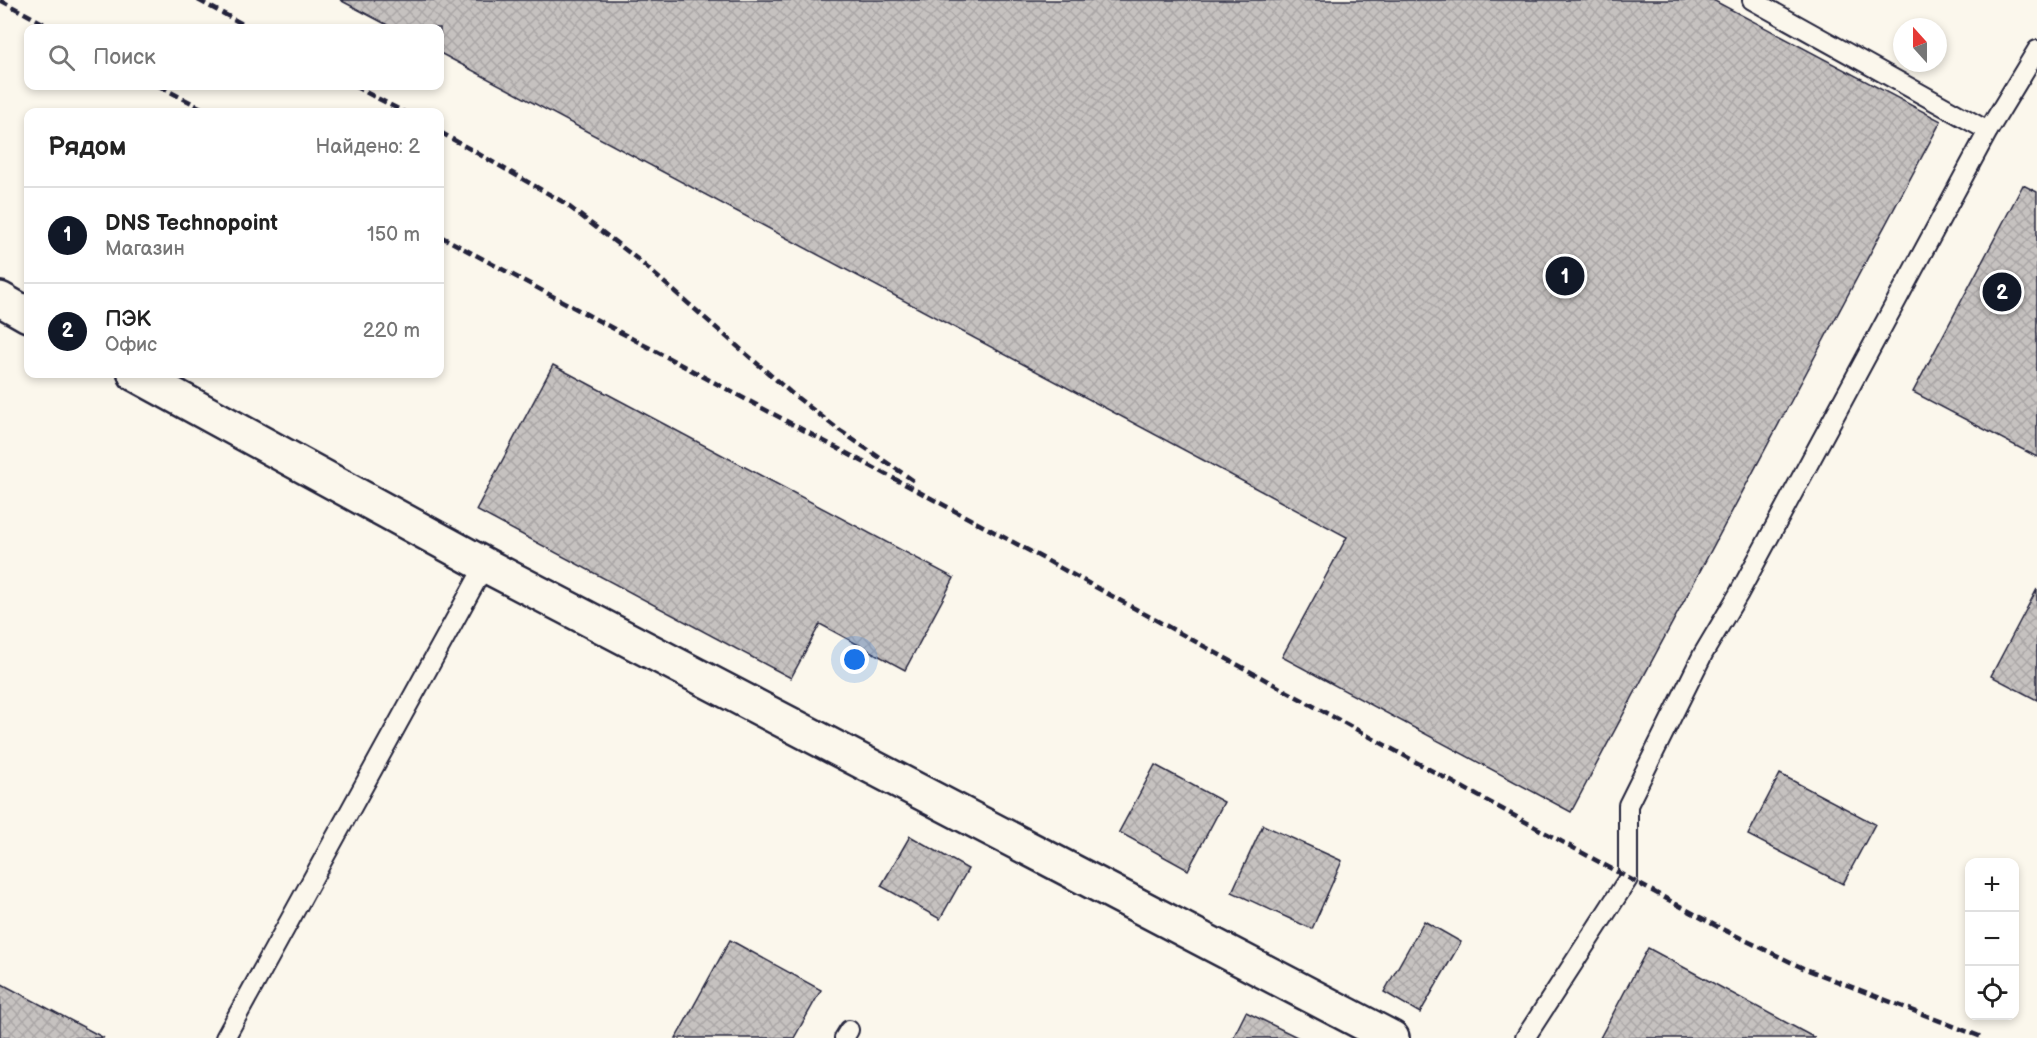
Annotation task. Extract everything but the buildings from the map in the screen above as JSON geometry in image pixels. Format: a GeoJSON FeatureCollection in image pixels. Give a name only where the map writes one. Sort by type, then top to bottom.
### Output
{"type":"FeatureCollection","features":[{"type":"Feature","properties":{"kind":"street"},"geometry":{"type":"LineString","coordinates":[[0,299],[24,313]]}},
{"type":"Feature","properties":{"kind":"street"},"geometry":{"type":"LineString","coordinates":[[142,378],[485,566],[1392,1038]]}},
{"type":"Feature","properties":{"kind":"lane"},"geometry":{"type":"LineString","coordinates":[[1752,0],[1988,131]]}},
{"type":"Feature","properties":{"kind":"lane"},"geometry":{"type":"LineString","coordinates":[[1525,1038],[1628,879],[1628,805],[1703,654],[1738,595],[1988,131],[2037,50]]}},
{"type":"Feature","properties":{"kind":"lane"},"geometry":{"type":"LineString","coordinates":[[225,1038],[485,566]]}},
{"type":"Feature","properties":{"kind":"railway"},"geometry":{"type":"LineString","coordinates":[[0,0],[45,24]]}},
{"type":"Feature","properties":{"kind":"railway"},"geometry":{"type":"LineString","coordinates":[[198,0],[243,24]]}},
{"type":"Feature","properties":{"kind":"railway"},"geometry":{"type":"LineString","coordinates":[[167,90],[201,108]]}},
{"type":"Feature","properties":{"kind":"railway"},"geometry":{"type":"LineString","coordinates":[[362,90],[396,108]]}},
{"type":"Feature","properties":{"kind":"railway"},"geometry":{"type":"LineString","coordinates":[[444,134],[563,202],[636,258],[790,392],[839,430],[914,481]]}},
{"type":"Feature","properties":{"kind":"railway"},"geometry":{"type":"LineString","coordinates":[[444,238],[1013,542],[1720,928],[1803,968],[1984,1038]]}},
{"type":"Feature","properties":{"kind":"place","name":"DNS Technopoint"},"geometry":{"type":"Point","coordinates":[1565,276]}},
{"type":"Feature","properties":{"kind":"place","name":"ПЭК"},"geometry":{"type":"Point","coordinates":[2002,292]}}]}
